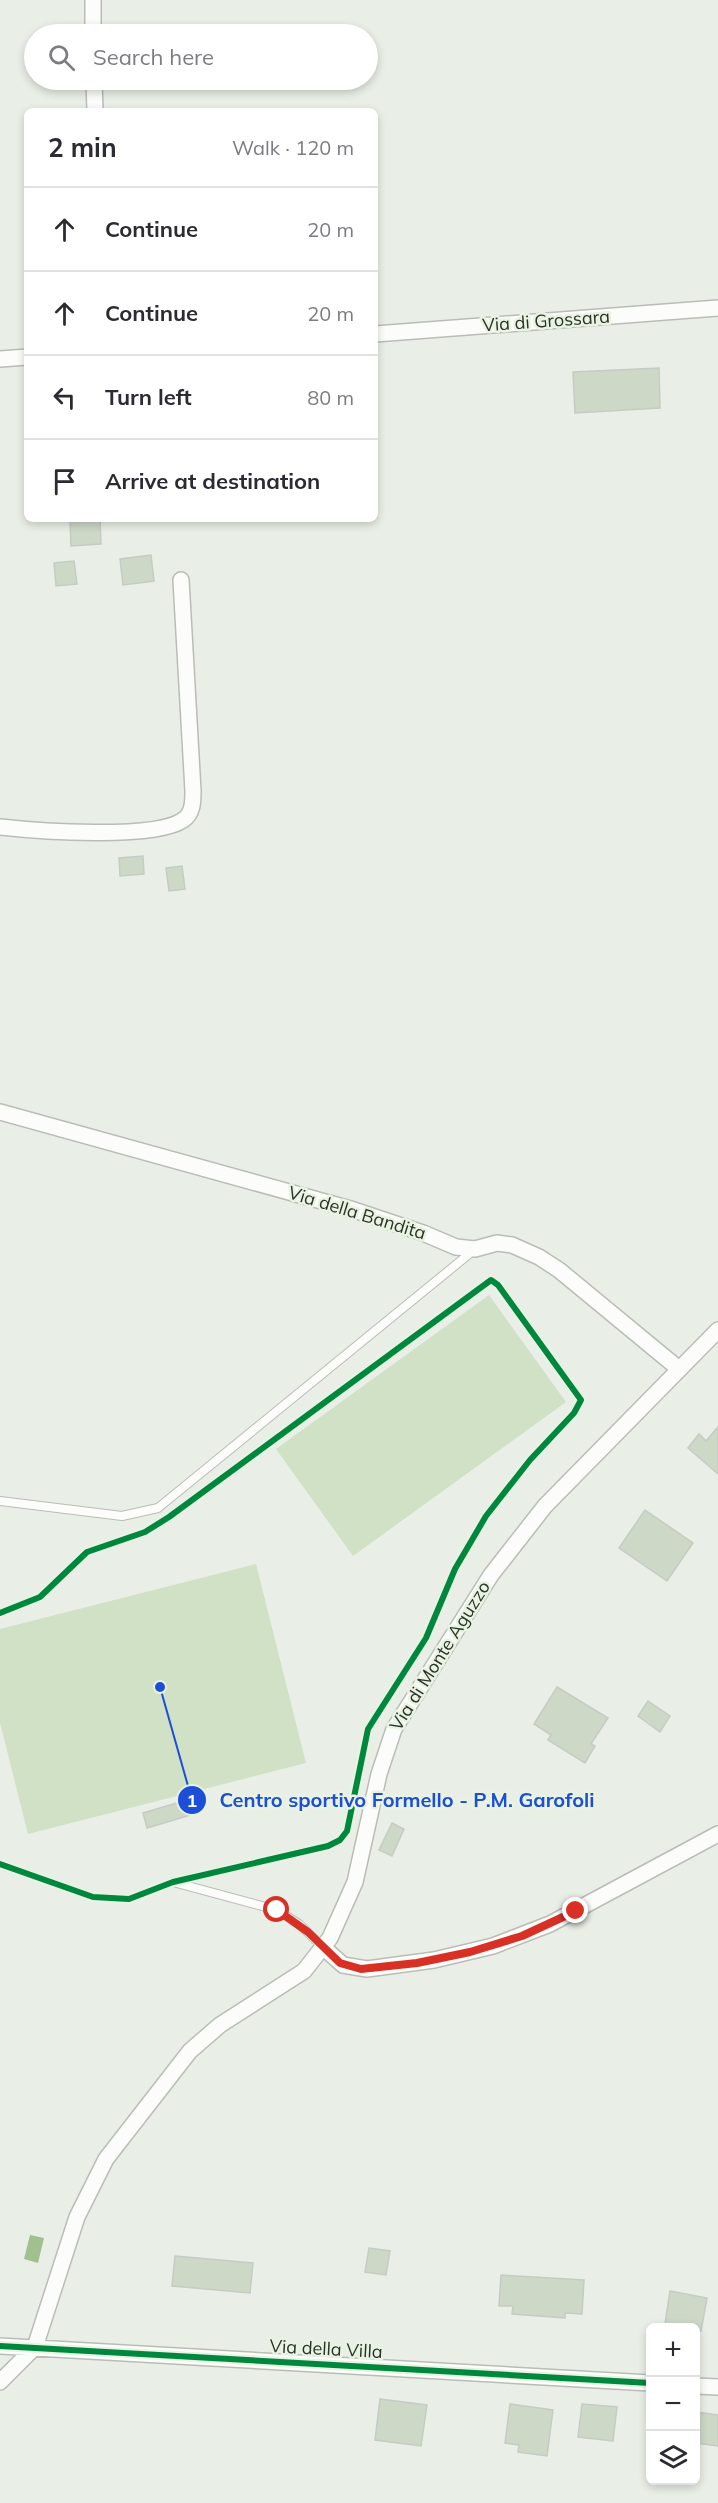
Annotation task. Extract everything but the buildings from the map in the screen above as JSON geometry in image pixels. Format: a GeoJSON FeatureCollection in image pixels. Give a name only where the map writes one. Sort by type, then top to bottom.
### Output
{"type":"FeatureCollection","features":[{"type":"Feature","properties":{"kind":"street"},"geometry":{"type":"LineString","coordinates":[[93,0],[93,24]]}},
{"type":"Feature","properties":{"kind":"street"},"geometry":{"type":"LineString","coordinates":[[94,90],[95,108]]}},
{"type":"Feature","properties":{"kind":"street","name":"Via di Grossara"},"geometry":{"type":"LineString","coordinates":[[378,334],[718,308]]}},
{"type":"Feature","properties":{"kind":"street"},"geometry":{"type":"LineString","coordinates":[[0,359],[24,357]]}},
{"type":"Feature","properties":{"kind":"street"},"geometry":{"type":"LineString","coordinates":[[0,827],[40,831],[117,832],[172,825],[186,818],[191,809],[193,791],[181,580]]}},
{"type":"Feature","properties":{"kind":"street","name":"Via della Bandita"},"geometry":{"type":"LineString","coordinates":[[0,1112],[354,1210],[423,1233],[456,1247],[475,1249],[490,1244],[504,1244],[539,1257],[559,1270],[679,1370]]}},
{"type":"Feature","properties":{"kind":"street","name":"Via di Monte Aguzzo"},"geometry":{"type":"LineString","coordinates":[[35,2347],[77,2217],[106,2159],[190,2051],[220,2025],[304,1971],[324,1948],[340,1920],[355,1882],[384,1754],[404,1709],[516,1540],[577,1472],[717,1333]]}},
{"type":"Feature","properties":{"kind":"street"},"geometry":{"type":"LineString","coordinates":[[324,1948],[344,1965],[361,1969],[417,1963],[493,1946],[559,1920],[718,1834]]}},
{"type":"Feature","properties":{"kind":"street","name":"Via della Villa"},"geometry":{"type":"LineString","coordinates":[[0,2346],[646,2383]]}},
{"type":"Feature","properties":{"kind":"street"},"geometry":{"type":"LineString","coordinates":[[0,2382],[35,2347]]}},
{"type":"Feature","properties":{"kind":"street"},"geometry":{"type":"LineString","coordinates":[[700,2386],[718,2387]]}},
{"type":"Feature","properties":{"kind":"lane"},"geometry":{"type":"LineString","coordinates":[[0,1501],[122,1516],[158,1508],[475,1249]]}},
{"type":"Feature","properties":{"kind":"lane"},"geometry":{"type":"LineString","coordinates":[[173,1882],[277,1910],[299,1924],[324,1948]]}},
{"type":"Feature","properties":{"kind":"shaded area"},"geometry":{"type":"Polygon","coordinates":[[[489,1295],[566,1402],[353,1556],[276,1449],[489,1295]]]}},
{"type":"Feature","properties":{"kind":"shaded area"},"geometry":{"type":"Polygon","coordinates":[[[256,1564],[306,1763],[28,1834],[0,1723],[0,1629],[256,1564]]]}},
{"type":"Feature","properties":{"kind":"shaded area"},"geometry":{"type":"Polygon","coordinates":[[[30,2235],[44,2238],[38,2263],[24,2259],[30,2235]]]}},
{"type":"Feature","properties":{"kind":"cycle path"},"geometry":{"type":"LineString","coordinates":[[0,1613],[40,1597],[87,1552],[145,1532],[169,1517],[491,1280],[498,1285],[581,1400],[574,1413],[530,1460],[486,1516],[455,1569],[426,1638],[368,1729],[347,1831],[340,1840],[328,1846],[173,1882],[129,1899],[93,1897],[0,1864]]}},
{"type":"Feature","properties":{"kind":"cycle path"},"geometry":{"type":"LineString","coordinates":[[0,2346],[646,2383]]}},
{"type":"Feature","properties":{"kind":"place","name":"Centro sportivo Formello - P.M. Garofoli"},"geometry":{"type":"Point","coordinates":[160,1687]}},
{"type":"Feature","properties":{"kind":"route"},"geometry":{"type":"LineString","coordinates":[[277,1910],[308,1932],[340,1963],[361,1969],[417,1963],[493,1946],[522,1936],[576,1911]]}}]}
